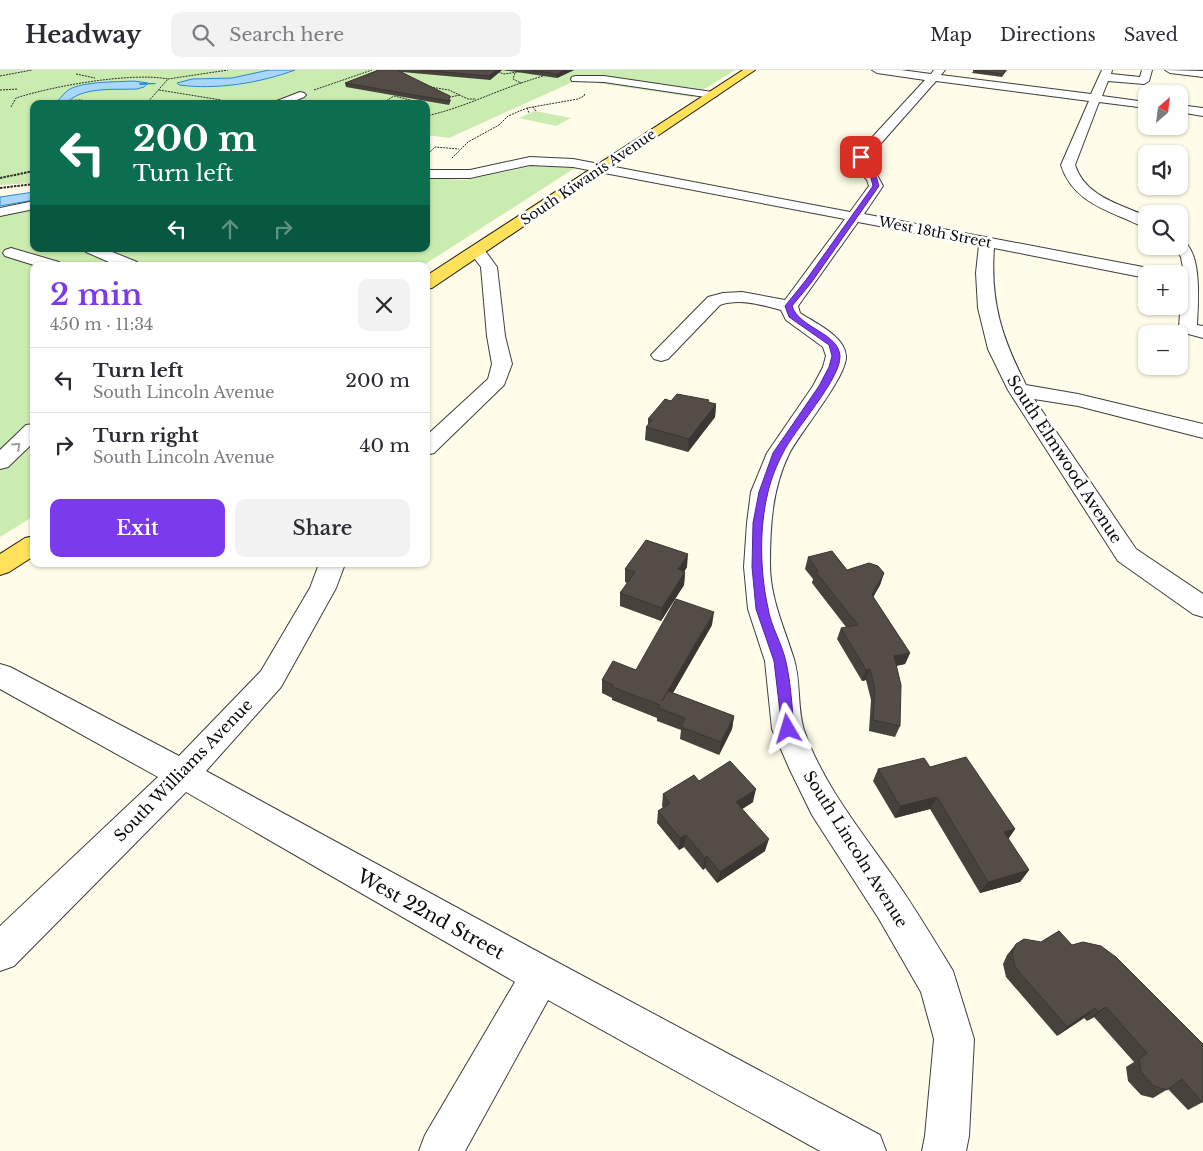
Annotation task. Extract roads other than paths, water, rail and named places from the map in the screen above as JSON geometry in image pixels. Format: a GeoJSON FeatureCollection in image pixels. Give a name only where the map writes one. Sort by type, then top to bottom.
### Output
{"type":"FeatureCollection","features":[{"type":"Feature","properties":{"kind":"main road","name":"South Kiwanis Avenue"},"geometry":{"type":"LineString","coordinates":[[430,281],[750,70]]}},
{"type":"Feature","properties":{"kind":"main road"},"geometry":{"type":"LineString","coordinates":[[0,566],[30,547]]}},
{"type":"Feature","properties":{"kind":"street"},"geometry":{"type":"LineString","coordinates":[[877,70],[936,74],[1138,104]]}},
{"type":"Feature","properties":{"kind":"street"},"geometry":{"type":"LineString","coordinates":[[1138,218],[1083,191],[1072,179],[1068,165],[1105,73],[1144,81],[1147,70]]}},
{"type":"Feature","properties":{"kind":"street"},"geometry":{"type":"LineString","coordinates":[[1170,70],[1203,74]]}},
{"type":"Feature","properties":{"kind":"street"},"geometry":{"type":"LineString","coordinates":[[661,355],[714,301],[722,298],[748,298],[789,306],[876,186],[874,177],[860,167],[861,157],[936,74]]}},
{"type":"Feature","properties":{"kind":"street"},"geometry":{"type":"LineString","coordinates":[[576,79],[616,80],[712,95]]}},
{"type":"Feature","properties":{"kind":"street"},"geometry":{"type":"LineString","coordinates":[[286,100],[300,95]]}},
{"type":"Feature","properties":{"kind":"street"},"geometry":{"type":"LineString","coordinates":[[1188,110],[1203,112]]}},
{"type":"Feature","properties":{"kind":"street","name":"West 18th Street"},"geometry":{"type":"LineString","coordinates":[[430,174],[470,174],[530,161],[561,162],[1138,271]]}},
{"type":"Feature","properties":{"kind":"street"},"geometry":{"type":"LineString","coordinates":[[0,212],[30,206]]}},
{"type":"Feature","properties":{"kind":"street","name":"South Elmwood Avenue"},"geometry":{"type":"LineString","coordinates":[[987,242],[984,273],[987,308],[998,349],[1018,390],[1127,555],[1203,607]]}},
{"type":"Feature","properties":{"kind":"street"},"geometry":{"type":"LineString","coordinates":[[5,253],[30,250]]}},
{"type":"Feature","properties":{"kind":"street"},"geometry":{"type":"LineString","coordinates":[[430,444],[497,381],[502,364],[496,336],[489,266],[477,251]]}},
{"type":"Feature","properties":{"kind":"street"},"geometry":{"type":"LineString","coordinates":[[99,252],[122,262]]}},
{"type":"Feature","properties":{"kind":"street"},"geometry":{"type":"LineString","coordinates":[[5,253],[38,262]]}},
{"type":"Feature","properties":{"kind":"street"},"geometry":{"type":"LineString","coordinates":[[1188,255],[1196,330]]}},
{"type":"Feature","properties":{"kind":"street","name":"South Lincoln Avenue"},"geometry":{"type":"LineString","coordinates":[[789,306],[792,316],[832,344],[836,356],[833,367],[823,386],[778,453],[764,492],[758,523],[757,567],[762,609],[780,661],[788,729],[806,770],[824,805],[892,906],[939,985],[954,1039],[947,1136],[944,1151]]}},
{"type":"Feature","properties":{"kind":"street"},"geometry":{"type":"LineString","coordinates":[[1018,390],[1078,400],[1203,431]]}},
{"type":"Feature","properties":{"kind":"street"},"geometry":{"type":"LineString","coordinates":[[0,462],[30,434]]}},
{"type":"Feature","properties":{"kind":"street","name":"South Williams Avenue"},"geometry":{"type":"LineString","coordinates":[[0,952],[183,774],[271,679],[323,588],[331,567]]}},
{"type":"Feature","properties":{"kind":"street"},"geometry":{"type":"LineString","coordinates":[[1175,589],[1203,582]]}},
{"type":"Feature","properties":{"kind":"street","name":"West 22nd Street"},"geometry":{"type":"LineString","coordinates":[[0,675],[183,774],[541,975],[864,1151]]}},
{"type":"Feature","properties":{"kind":"street"},"geometry":{"type":"LineString","coordinates":[[441,1151],[541,975]]}},
{"type":"Feature","properties":{"kind":"water"},"geometry":{"type":"Polygon","coordinates":[[[269,70],[295,70],[267,79],[223,86],[208,87],[179,85],[177,83],[192,79],[232,78],[269,70]]]}},
{"type":"Feature","properties":{"kind":"water"},"geometry":{"type":"Polygon","coordinates":[[[134,81],[148,83],[144,87],[137,89],[99,90],[80,94],[70,100],[59,100],[71,88],[98,83],[134,81]]]}},
{"type":"Feature","properties":{"kind":"water"},"geometry":{"type":"Polygon","coordinates":[[[30,193],[30,201],[0,206],[0,197],[30,193]]]}},
{"type":"Feature","properties":{"kind":"waterway"},"geometry":{"type":"LineString","coordinates":[[140,84],[155,84]]}}]}
